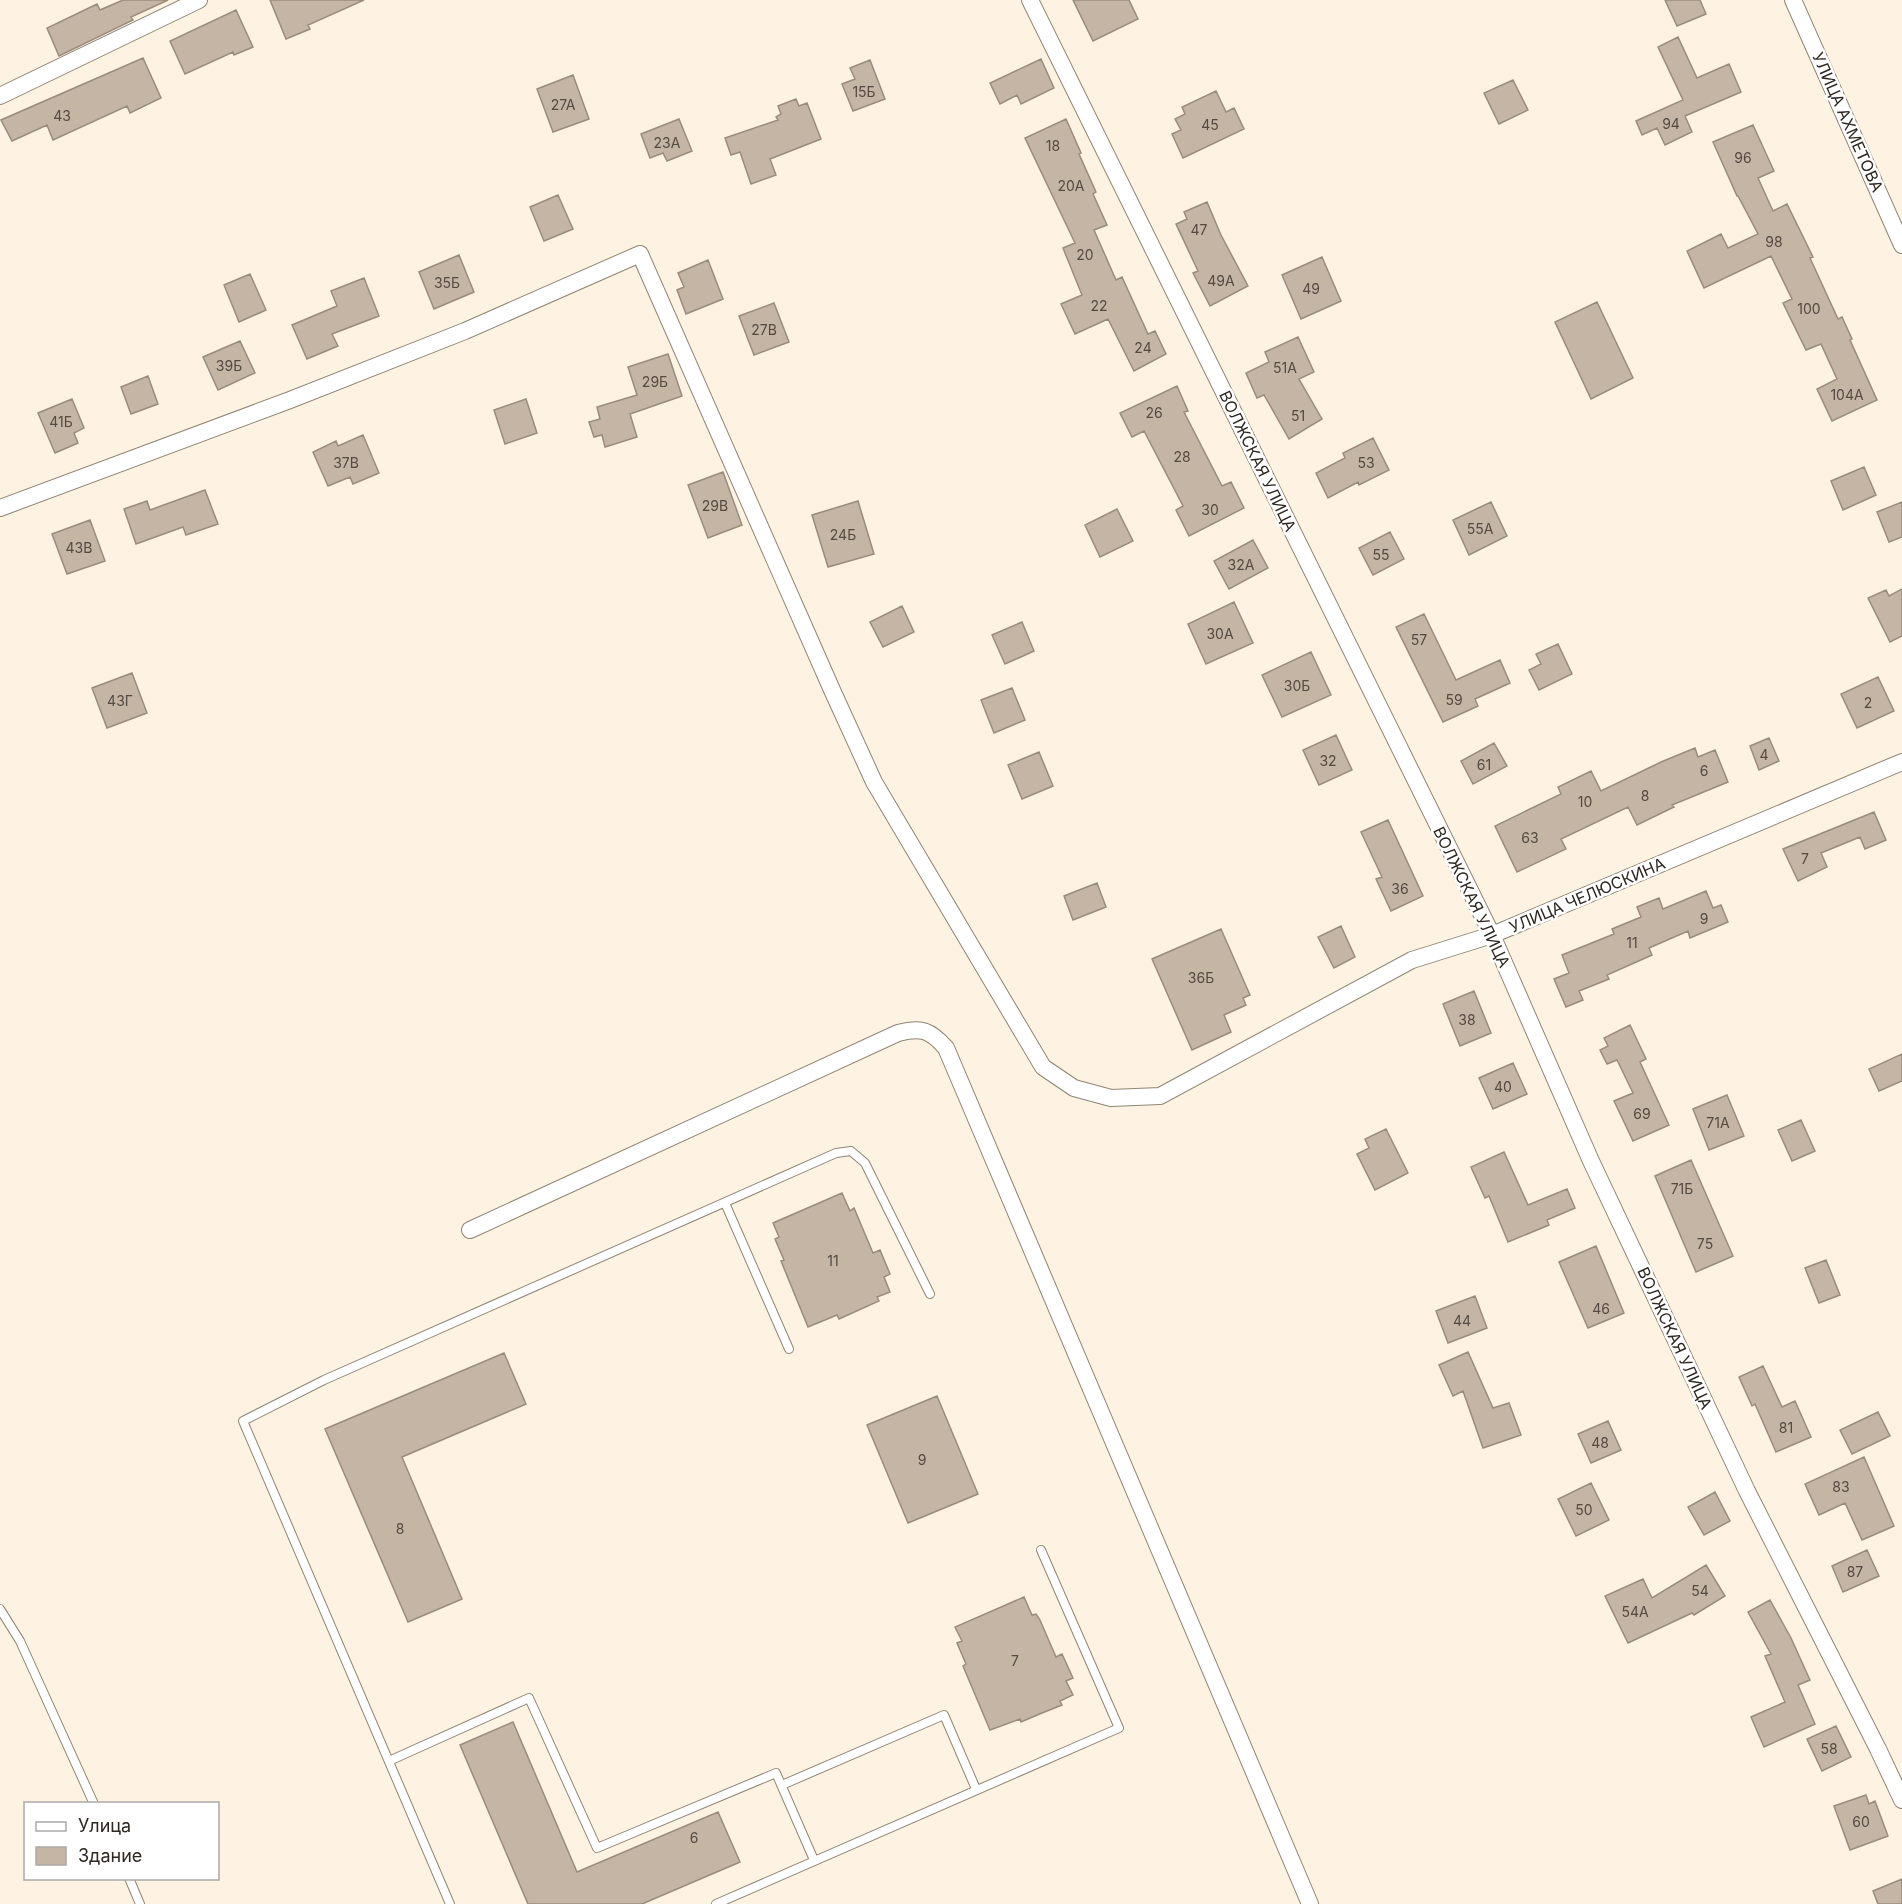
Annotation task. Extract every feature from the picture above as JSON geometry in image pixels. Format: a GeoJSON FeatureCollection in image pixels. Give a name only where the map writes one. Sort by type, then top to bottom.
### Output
{"type":"FeatureCollection","features":[{"type":"Feature","properties":{"kind":"street"},"geometry":{"type":"LineString","coordinates":[[0,96],[199,0]]}},
{"type":"Feature","properties":{"kind":"street","name":"ВОЛЖСКАЯ УЛИЦА"},"geometry":{"type":"LineString","coordinates":[[1030,0],[1492,935],[1591,1161],[1747,1491],[1902,1800]]}},
{"type":"Feature","properties":{"kind":"street","name":"УЛИЦА АХМЕТОВА"},"geometry":{"type":"LineString","coordinates":[[1793,0],[1902,245]]}},
{"type":"Feature","properties":{"kind":"street","name":"УЛИЦА ЧЕЛЮСКИНА"},"geometry":{"type":"LineString","coordinates":[[0,508],[301,396],[454,335],[640,254],[874,782],[1043,1067],[1074,1088],[1111,1098],[1160,1096],[1412,960],[1492,935],[1902,762]]}},
{"type":"Feature","properties":{"kind":"street"},"geometry":{"type":"LineString","coordinates":[[470,1230],[898,1033],[916,1029],[934,1035],[946,1048],[1310,1904]]}},
{"type":"Feature","properties":{"kind":"lane"},"geometry":{"type":"LineString","coordinates":[[450,1904],[243,1421],[324,1380],[836,1153],[851,1151],[865,1163],[930,1294]]}},
{"type":"Feature","properties":{"kind":"lane"},"geometry":{"type":"LineString","coordinates":[[725,1203],[789,1349]]}},
{"type":"Feature","properties":{"kind":"lane"},"geometry":{"type":"LineString","coordinates":[[716,1904],[1119,1728],[1041,1550]]}},
{"type":"Feature","properties":{"kind":"lane"},"geometry":{"type":"LineString","coordinates":[[0,1609],[20,1641],[94,1802]]}},
{"type":"Feature","properties":{"kind":"lane"},"geometry":{"type":"LineString","coordinates":[[389,1761],[529,1698],[597,1848],[776,1773],[814,1860]]}},
{"type":"Feature","properties":{"kind":"lane"},"geometry":{"type":"LineString","coordinates":[[782,1785],[944,1715],[976,1789]]}},
{"type":"Feature","properties":{"kind":"lane"},"geometry":{"type":"LineString","coordinates":[[130,1880],[140,1904]]}},
{"type":"Feature","properties":{"kind":"building"},"geometry":{"type":"Polygon","coordinates":[[[123,0],[168,0],[59,56],[47,28],[97,4],[100,10],[123,0]]]}},
{"type":"Feature","properties":{"kind":"building"},"geometry":{"type":"Polygon","coordinates":[[[270,0],[364,0],[308,25],[310,29],[286,39],[270,0]]]}},
{"type":"Feature","properties":{"kind":"building"},"geometry":{"type":"Polygon","coordinates":[[[1073,0],[1129,0],[1138,19],[1093,41],[1073,0]]]}},
{"type":"Feature","properties":{"kind":"building"},"geometry":{"type":"Polygon","coordinates":[[[1665,0],[1700,0],[1706,14],[1677,26],[1665,0]]]}},
{"type":"Feature","properties":{"kind":"building"},"geometry":{"type":"Polygon","coordinates":[[[236,10],[253,47],[234,55],[233,52],[185,74],[170,41],[236,10]]]}},
{"type":"Feature","properties":{"kind":"building"},"geometry":{"type":"Polygon","coordinates":[[[1678,37],[1697,78],[1729,64],[1741,92],[1685,116],[1692,132],[1665,145],[1657,128],[1642,135],[1636,121],[1683,100],[1658,47],[1678,37]]]}},
{"type":"Feature","properties":{"kind":"building"},"geometry":{"type":"Polygon","coordinates":[[[143,58],[161,98],[130,113],[127,106],[53,140],[47,125],[12,141],[1,120],[143,58]]]}},
{"type":"Feature","properties":{"kind":"building"},"geometry":{"type":"Polygon","coordinates":[[[1041,59],[1054,88],[1021,104],[1017,95],[1000,104],[990,83],[1041,59]]]}},
{"type":"Feature","properties":{"kind":"building"},"geometry":{"type":"Polygon","coordinates":[[[870,60],[885,99],[853,111],[842,84],[855,79],[850,68],[870,60]]]}},
{"type":"Feature","properties":{"kind":"building"},"geometry":{"type":"Polygon","coordinates":[[[573,75],[589,119],[553,132],[537,89],[573,75]]]}},
{"type":"Feature","properties":{"kind":"building"},"geometry":{"type":"Polygon","coordinates":[[[1513,80],[1528,110],[1499,124],[1484,93],[1513,80]]]}},
{"type":"Feature","properties":{"kind":"building"},"geometry":{"type":"Polygon","coordinates":[[[1216,91],[1226,112],[1234,108],[1244,129],[1183,158],[1172,134],[1181,130],[1175,119],[1185,114],[1182,107],[1216,91]]]}},
{"type":"Feature","properties":{"kind":"building"},"geometry":{"type":"Polygon","coordinates":[[[796,99],[799,106],[807,103],[821,139],[770,159],[776,175],[751,184],[740,152],[731,155],[725,138],[778,120],[776,117],[781,114],[778,106],[796,99]]]}},
{"type":"Feature","properties":{"kind":"building"},"geometry":{"type":"Polygon","coordinates":[[[679,119],[692,151],[667,161],[663,153],[650,158],[641,134],[679,119]]]}},
{"type":"Feature","properties":{"kind":"building"},"geometry":{"type":"Polygon","coordinates":[[[1066,119],[1096,192],[1093,194],[1107,225],[1094,230],[1116,280],[1122,277],[1148,334],[1155,331],[1166,354],[1134,371],[1108,319],[1075,334],[1061,304],[1082,295],[1063,248],[1075,243],[1025,138],[1066,119]]]}},
{"type":"Feature","properties":{"kind":"building"},"geometry":{"type":"Polygon","coordinates":[[[1753,125],[1774,171],[1758,178],[1773,211],[1787,204],[1813,257],[1810,258],[1838,319],[1842,317],[1877,400],[1832,421],[1817,389],[1837,379],[1821,344],[1806,350],[1783,303],[1792,299],[1771,256],[1704,288],[1687,251],[1721,234],[1728,248],[1758,234],[1737,196],[1713,142],[1753,125]]]}},
{"type":"Feature","properties":{"kind":"building"},"geometry":{"type":"Polygon","coordinates":[[[558,195],[573,229],[544,241],[530,207],[558,195]]]}},
{"type":"Feature","properties":{"kind":"building"},"geometry":{"type":"Polygon","coordinates":[[[1207,202],[1221,235],[1248,286],[1210,306],[1193,273],[1198,271],[1176,224],[1187,219],[1184,212],[1207,202]]]}},
{"type":"Feature","properties":{"kind":"building"},"geometry":{"type":"Polygon","coordinates":[[[459,255],[474,292],[434,309],[419,272],[459,255]]]}},
{"type":"Feature","properties":{"kind":"building"},"geometry":{"type":"Polygon","coordinates":[[[1322,257],[1341,301],[1301,319],[1282,275],[1322,257]]]}},
{"type":"Feature","properties":{"kind":"building"},"geometry":{"type":"Polygon","coordinates":[[[708,260],[723,299],[686,314],[677,290],[684,287],[678,273],[708,260]]]}},
{"type":"Feature","properties":{"kind":"building"},"geometry":{"type":"Polygon","coordinates":[[[250,274],[266,310],[239,322],[224,285],[250,274]]]}},
{"type":"Feature","properties":{"kind":"building"},"geometry":{"type":"Polygon","coordinates":[[[364,278],[379,316],[332,334],[338,346],[307,359],[292,325],[337,306],[331,291],[364,278]]]}},
{"type":"Feature","properties":{"kind":"building"},"geometry":{"type":"Polygon","coordinates":[[[1597,302],[1633,378],[1591,399],[1555,322],[1597,302]]]}},
{"type":"Feature","properties":{"kind":"building"},"geometry":{"type":"Polygon","coordinates":[[[774,303],[789,342],[754,355],[739,316],[774,303]]]}},
{"type":"Feature","properties":{"kind":"building"},"geometry":{"type":"Polygon","coordinates":[[[1298,337],[1314,372],[1299,379],[1322,419],[1289,439],[1264,395],[1257,398],[1246,373],[1269,362],[1265,352],[1298,337]]]}},
{"type":"Feature","properties":{"kind":"building"},"geometry":{"type":"Polygon","coordinates":[[[240,341],[255,373],[218,390],[203,357],[240,341]]]}},
{"type":"Feature","properties":{"kind":"building"},"geometry":{"type":"Polygon","coordinates":[[[668,354],[682,396],[630,414],[637,437],[605,447],[602,435],[594,437],[589,422],[600,419],[597,407],[637,395],[628,367],[668,354]]]}},
{"type":"Feature","properties":{"kind":"building"},"geometry":{"type":"Polygon","coordinates":[[[148,376],[158,404],[131,414],[121,387],[148,376]]]}},
{"type":"Feature","properties":{"kind":"building"},"geometry":{"type":"Polygon","coordinates":[[[1177,386],[1188,411],[1184,412],[1222,486],[1231,482],[1244,508],[1189,536],[1176,510],[1183,506],[1144,431],[1132,437],[1120,413],[1177,386]]]}},
{"type":"Feature","properties":{"kind":"building"},"geometry":{"type":"Polygon","coordinates":[[[72,399],[84,428],[74,433],[78,443],[55,453],[38,413],[72,399]]]}},
{"type":"Feature","properties":{"kind":"building"},"geometry":{"type":"Polygon","coordinates":[[[526,399],[537,433],[505,444],[494,410],[526,399]]]}},
{"type":"Feature","properties":{"kind":"building"},"geometry":{"type":"Polygon","coordinates":[[[363,435],[379,473],[353,484],[350,477],[328,486],[313,452],[336,441],[338,446],[363,435]]]}},
{"type":"Feature","properties":{"kind":"building"},"geometry":{"type":"Polygon","coordinates":[[[1373,438],[1389,470],[1359,485],[1358,482],[1328,498],[1316,473],[1345,458],[1343,453],[1373,438]]]}},
{"type":"Feature","properties":{"kind":"building"},"geometry":{"type":"Polygon","coordinates":[[[1864,467],[1876,495],[1843,510],[1831,481],[1864,467]]]}},
{"type":"Feature","properties":{"kind":"building"},"geometry":{"type":"Polygon","coordinates":[[[723,472],[742,525],[708,538],[688,485],[723,472]]]}},
{"type":"Feature","properties":{"kind":"building"},"geometry":{"type":"Polygon","coordinates":[[[205,490],[218,524],[186,535],[183,527],[136,544],[124,509],[147,501],[150,510],[205,490]]]}},
{"type":"Feature","properties":{"kind":"building"},"geometry":{"type":"Polygon","coordinates":[[[858,501],[874,554],[828,567],[812,515],[858,501]]]}},
{"type":"Feature","properties":{"kind":"building"},"geometry":{"type":"Polygon","coordinates":[[[1491,502],[1507,536],[1469,555],[1453,520],[1491,502]]]}},
{"type":"Feature","properties":{"kind":"building"},"geometry":{"type":"Polygon","coordinates":[[[1902,502],[1902,537],[1889,542],[1877,512],[1902,502]]]}},
{"type":"Feature","properties":{"kind":"building"},"geometry":{"type":"Polygon","coordinates":[[[1117,509],[1133,541],[1100,557],[1085,525],[1117,509]]]}},
{"type":"Feature","properties":{"kind":"building"},"geometry":{"type":"Polygon","coordinates":[[[90,520],[105,561],[67,574],[52,534],[90,520]]]}},
{"type":"Feature","properties":{"kind":"building"},"geometry":{"type":"Polygon","coordinates":[[[1390,532],[1404,559],[1373,575],[1359,548],[1390,532]]]}},
{"type":"Feature","properties":{"kind":"building"},"geometry":{"type":"Polygon","coordinates":[[[1253,540],[1268,568],[1229,589],[1214,561],[1253,540]]]}},
{"type":"Feature","properties":{"kind":"building"},"geometry":{"type":"Polygon","coordinates":[[[1902,589],[1902,636],[1890,642],[1868,598],[1886,590],[1889,596],[1902,589]]]}},
{"type":"Feature","properties":{"kind":"building"},"geometry":{"type":"Polygon","coordinates":[[[1234,602],[1253,643],[1206,664],[1188,624],[1234,602]]]}},
{"type":"Feature","properties":{"kind":"building"},"geometry":{"type":"Polygon","coordinates":[[[902,606],[914,632],[883,647],[870,622],[902,606]]]}},
{"type":"Feature","properties":{"kind":"building"},"geometry":{"type":"Polygon","coordinates":[[[1424,614],[1456,680],[1500,660],[1510,683],[1475,699],[1478,706],[1443,722],[1396,627],[1424,614]]]}},
{"type":"Feature","properties":{"kind":"building"},"geometry":{"type":"Polygon","coordinates":[[[1022,622],[1034,651],[1005,664],[992,635],[1022,622]]]}},
{"type":"Feature","properties":{"kind":"building"},"geometry":{"type":"Polygon","coordinates":[[[1558,644],[1572,674],[1539,690],[1529,670],[1541,664],[1536,654],[1558,644]]]}},
{"type":"Feature","properties":{"kind":"building"},"geometry":{"type":"Polygon","coordinates":[[[1311,652],[1331,695],[1282,717],[1262,675],[1311,652]]]}},
{"type":"Feature","properties":{"kind":"building"},"geometry":{"type":"Polygon","coordinates":[[[132,673],[147,713],[107,728],[92,688],[132,673]]]}},
{"type":"Feature","properties":{"kind":"building"},"geometry":{"type":"Polygon","coordinates":[[[1878,677],[1894,711],[1857,728],[1841,694],[1878,677]]]}},
{"type":"Feature","properties":{"kind":"building"},"geometry":{"type":"Polygon","coordinates":[[[1012,688],[1025,720],[994,733],[981,700],[1012,688]]]}},
{"type":"Feature","properties":{"kind":"building"},"geometry":{"type":"Polygon","coordinates":[[[1336,735],[1352,770],[1319,785],[1303,750],[1336,735]]]}},
{"type":"Feature","properties":{"kind":"building"},"geometry":{"type":"Polygon","coordinates":[[[1769,738],[1779,761],[1759,770],[1750,746],[1769,738]]]}},
{"type":"Feature","properties":{"kind":"building"},"geometry":{"type":"Polygon","coordinates":[[[1494,743],[1507,766],[1473,784],[1461,761],[1494,743]]]}},
{"type":"Feature","properties":{"kind":"building"},"geometry":{"type":"Polygon","coordinates":[[[1695,748],[1698,757],[1715,750],[1728,782],[1672,805],[1674,807],[1637,825],[1628,807],[1561,839],[1566,849],[1517,872],[1495,826],[1561,794],[1558,787],[1591,771],[1601,791],[1695,748]]]}},
{"type":"Feature","properties":{"kind":"building"},"geometry":{"type":"Polygon","coordinates":[[[1039,752],[1053,786],[1022,799],[1008,765],[1039,752]]]}},
{"type":"Feature","properties":{"kind":"building"},"geometry":{"type":"Polygon","coordinates":[[[1874,812],[1886,840],[1865,849],[1860,837],[1821,853],[1827,867],[1798,881],[1783,849],[1874,812]]]}},
{"type":"Feature","properties":{"kind":"building"},"geometry":{"type":"Polygon","coordinates":[[[1388,820],[1423,896],[1391,911],[1376,879],[1382,877],[1361,832],[1388,820]]]}},
{"type":"Feature","properties":{"kind":"building"},"geometry":{"type":"Polygon","coordinates":[[[1097,883],[1106,907],[1073,920],[1064,896],[1097,883]]]}},
{"type":"Feature","properties":{"kind":"building"},"geometry":{"type":"Polygon","coordinates":[[[1706,891],[1713,908],[1721,905],[1728,922],[1690,938],[1688,931],[1649,948],[1652,955],[1607,975],[1609,979],[1579,991],[1583,1000],[1566,1007],[1554,979],[1569,973],[1562,955],[1614,934],[1612,929],[1641,917],[1637,907],[1659,898],[1663,909],[1706,891]]]}},
{"type":"Feature","properties":{"kind":"building"},"geometry":{"type":"Polygon","coordinates":[[[1341,926],[1355,957],[1334,968],[1318,937],[1341,926]]]}},
{"type":"Feature","properties":{"kind":"building"},"geometry":{"type":"Polygon","coordinates":[[[1221,929],[1250,995],[1243,998],[1246,1005],[1224,1015],[1231,1032],[1192,1050],[1152,959],[1221,929]]]}},
{"type":"Feature","properties":{"kind":"building"},"geometry":{"type":"Polygon","coordinates":[[[1474,991],[1491,1033],[1460,1046],[1443,1004],[1474,991]]]}},
{"type":"Feature","properties":{"kind":"building"},"geometry":{"type":"Polygon","coordinates":[[[1630,1025],[1646,1059],[1640,1062],[1669,1125],[1633,1141],[1614,1101],[1633,1093],[1617,1060],[1607,1064],[1600,1050],[1608,1046],[1604,1038],[1630,1025]]]}},
{"type":"Feature","properties":{"kind":"building"},"geometry":{"type":"Polygon","coordinates":[[[1902,1054],[1902,1081],[1879,1091],[1869,1069],[1902,1054]]]}},
{"type":"Feature","properties":{"kind":"building"},"geometry":{"type":"Polygon","coordinates":[[[1513,1063],[1527,1094],[1493,1109],[1479,1078],[1513,1063]]]}},
{"type":"Feature","properties":{"kind":"building"},"geometry":{"type":"Polygon","coordinates":[[[1727,1095],[1744,1136],[1709,1150],[1693,1109],[1727,1095]]]}},
{"type":"Feature","properties":{"kind":"building"},"geometry":{"type":"Polygon","coordinates":[[[1801,1120],[1815,1151],[1792,1161],[1778,1130],[1801,1120]]]}},
{"type":"Feature","properties":{"kind":"building"},"geometry":{"type":"Polygon","coordinates":[[[1386,1129],[1408,1173],[1375,1190],[1357,1154],[1369,1148],[1365,1139],[1386,1129]]]}},
{"type":"Feature","properties":{"kind":"building"},"geometry":{"type":"Polygon","coordinates":[[[1504,1152],[1528,1205],[1567,1189],[1575,1208],[1547,1220],[1549,1225],[1508,1242],[1489,1196],[1485,1198],[1471,1167],[1504,1152]]]}},
{"type":"Feature","properties":{"kind":"building"},"geometry":{"type":"Polygon","coordinates":[[[1691,1160],[1733,1256],[1696,1272],[1655,1176],[1691,1160]]]}},
{"type":"Feature","properties":{"kind":"building"},"geometry":{"type":"Polygon","coordinates":[[[842,1193],[850,1211],[854,1208],[873,1253],[880,1250],[890,1274],[884,1277],[890,1292],[877,1297],[879,1301],[839,1319],[837,1315],[808,1327],[781,1261],[784,1260],[775,1239],[779,1237],[773,1223],[842,1193]]]}},
{"type":"Feature","properties":{"kind":"building"},"geometry":{"type":"Polygon","coordinates":[[[1596,1246],[1624,1313],[1588,1328],[1559,1262],[1596,1246]]]}},
{"type":"Feature","properties":{"kind":"building"},"geometry":{"type":"Polygon","coordinates":[[[1826,1260],[1840,1295],[1819,1303],[1805,1268],[1826,1260]]]}},
{"type":"Feature","properties":{"kind":"building"},"geometry":{"type":"Polygon","coordinates":[[[1475,1296],[1487,1328],[1448,1343],[1436,1311],[1475,1296]]]}},
{"type":"Feature","properties":{"kind":"building"},"geometry":{"type":"Polygon","coordinates":[[[1468,1352],[1493,1408],[1509,1403],[1521,1435],[1483,1448],[1463,1391],[1453,1396],[1439,1365],[1468,1352]]]}},
{"type":"Feature","properties":{"kind":"building"},"geometry":{"type":"Polygon","coordinates":[[[504,1353],[526,1404],[402,1457],[462,1599],[408,1622],[325,1429],[504,1353]]]}},
{"type":"Feature","properties":{"kind":"building"},"geometry":{"type":"Polygon","coordinates":[[[1763,1366],[1782,1407],[1795,1401],[1811,1437],[1776,1452],[1755,1404],[1752,1406],[1739,1377],[1763,1366]]]}},
{"type":"Feature","properties":{"kind":"building"},"geometry":{"type":"Polygon","coordinates":[[[937,1396],[978,1494],[908,1523],[867,1425],[937,1396]]]}},
{"type":"Feature","properties":{"kind":"building"},"geometry":{"type":"Polygon","coordinates":[[[1878,1412],[1890,1436],[1852,1454],[1840,1430],[1878,1412]]]}},
{"type":"Feature","properties":{"kind":"building"},"geometry":{"type":"Polygon","coordinates":[[[1608,1421],[1621,1450],[1591,1463],[1578,1434],[1608,1421]]]}},
{"type":"Feature","properties":{"kind":"building"},"geometry":{"type":"Polygon","coordinates":[[[1864,1457],[1894,1526],[1862,1540],[1845,1503],[1819,1515],[1805,1484],[1864,1457]]]}},
{"type":"Feature","properties":{"kind":"building"},"geometry":{"type":"Polygon","coordinates":[[[1591,1483],[1609,1520],[1576,1536],[1558,1499],[1591,1483]]]}},
{"type":"Feature","properties":{"kind":"building"},"geometry":{"type":"Polygon","coordinates":[[[1715,1492],[1730,1521],[1704,1535],[1688,1507],[1715,1492]]]}},
{"type":"Feature","properties":{"kind":"building"},"geometry":{"type":"Polygon","coordinates":[[[1867,1550],[1879,1576],[1843,1592],[1832,1566],[1867,1550]]]}},
{"type":"Feature","properties":{"kind":"building"},"geometry":{"type":"Polygon","coordinates":[[[1706,1565],[1725,1596],[1694,1615],[1692,1613],[1628,1643],[1605,1596],[1643,1579],[1652,1598],[1706,1565]]]}},
{"type":"Feature","properties":{"kind":"building"},"geometry":{"type":"Polygon","coordinates":[[[1024,1597],[1032,1615],[1036,1614],[1040,1620],[1056,1657],[1062,1654],[1073,1678],[1066,1681],[1073,1695],[1060,1701],[1062,1705],[1021,1722],[1020,1719],[990,1730],[963,1666],[966,1664],[957,1643],[962,1641],[955,1627],[1024,1597]]]}},
{"type":"Feature","properties":{"kind":"building"},"geometry":{"type":"Polygon","coordinates":[[[1770,1600],[1810,1680],[1798,1685],[1815,1724],[1764,1747],[1751,1717],[1785,1702],[1765,1656],[1771,1654],[1748,1612],[1770,1600]]]}},
{"type":"Feature","properties":{"kind":"building"},"geometry":{"type":"Polygon","coordinates":[[[513,1722],[577,1872],[718,1812],[740,1862],[642,1904],[528,1904],[460,1745],[513,1722]]]}},
{"type":"Feature","properties":{"kind":"building"},"geometry":{"type":"Polygon","coordinates":[[[1836,1726],[1851,1757],[1822,1771],[1807,1739],[1836,1726]]]}},
{"type":"Feature","properties":{"kind":"building"},"geometry":{"type":"Polygon","coordinates":[[[1866,1795],[1869,1804],[1875,1801],[1888,1836],[1850,1850],[1834,1806],[1866,1795]]]}},
{"type":"Feature","properties":{"kind":"building"},"geometry":{"type":"Polygon","coordinates":[[[1902,1879],[1902,1904],[1878,1904],[1873,1891],[1902,1879]]]}}]}
